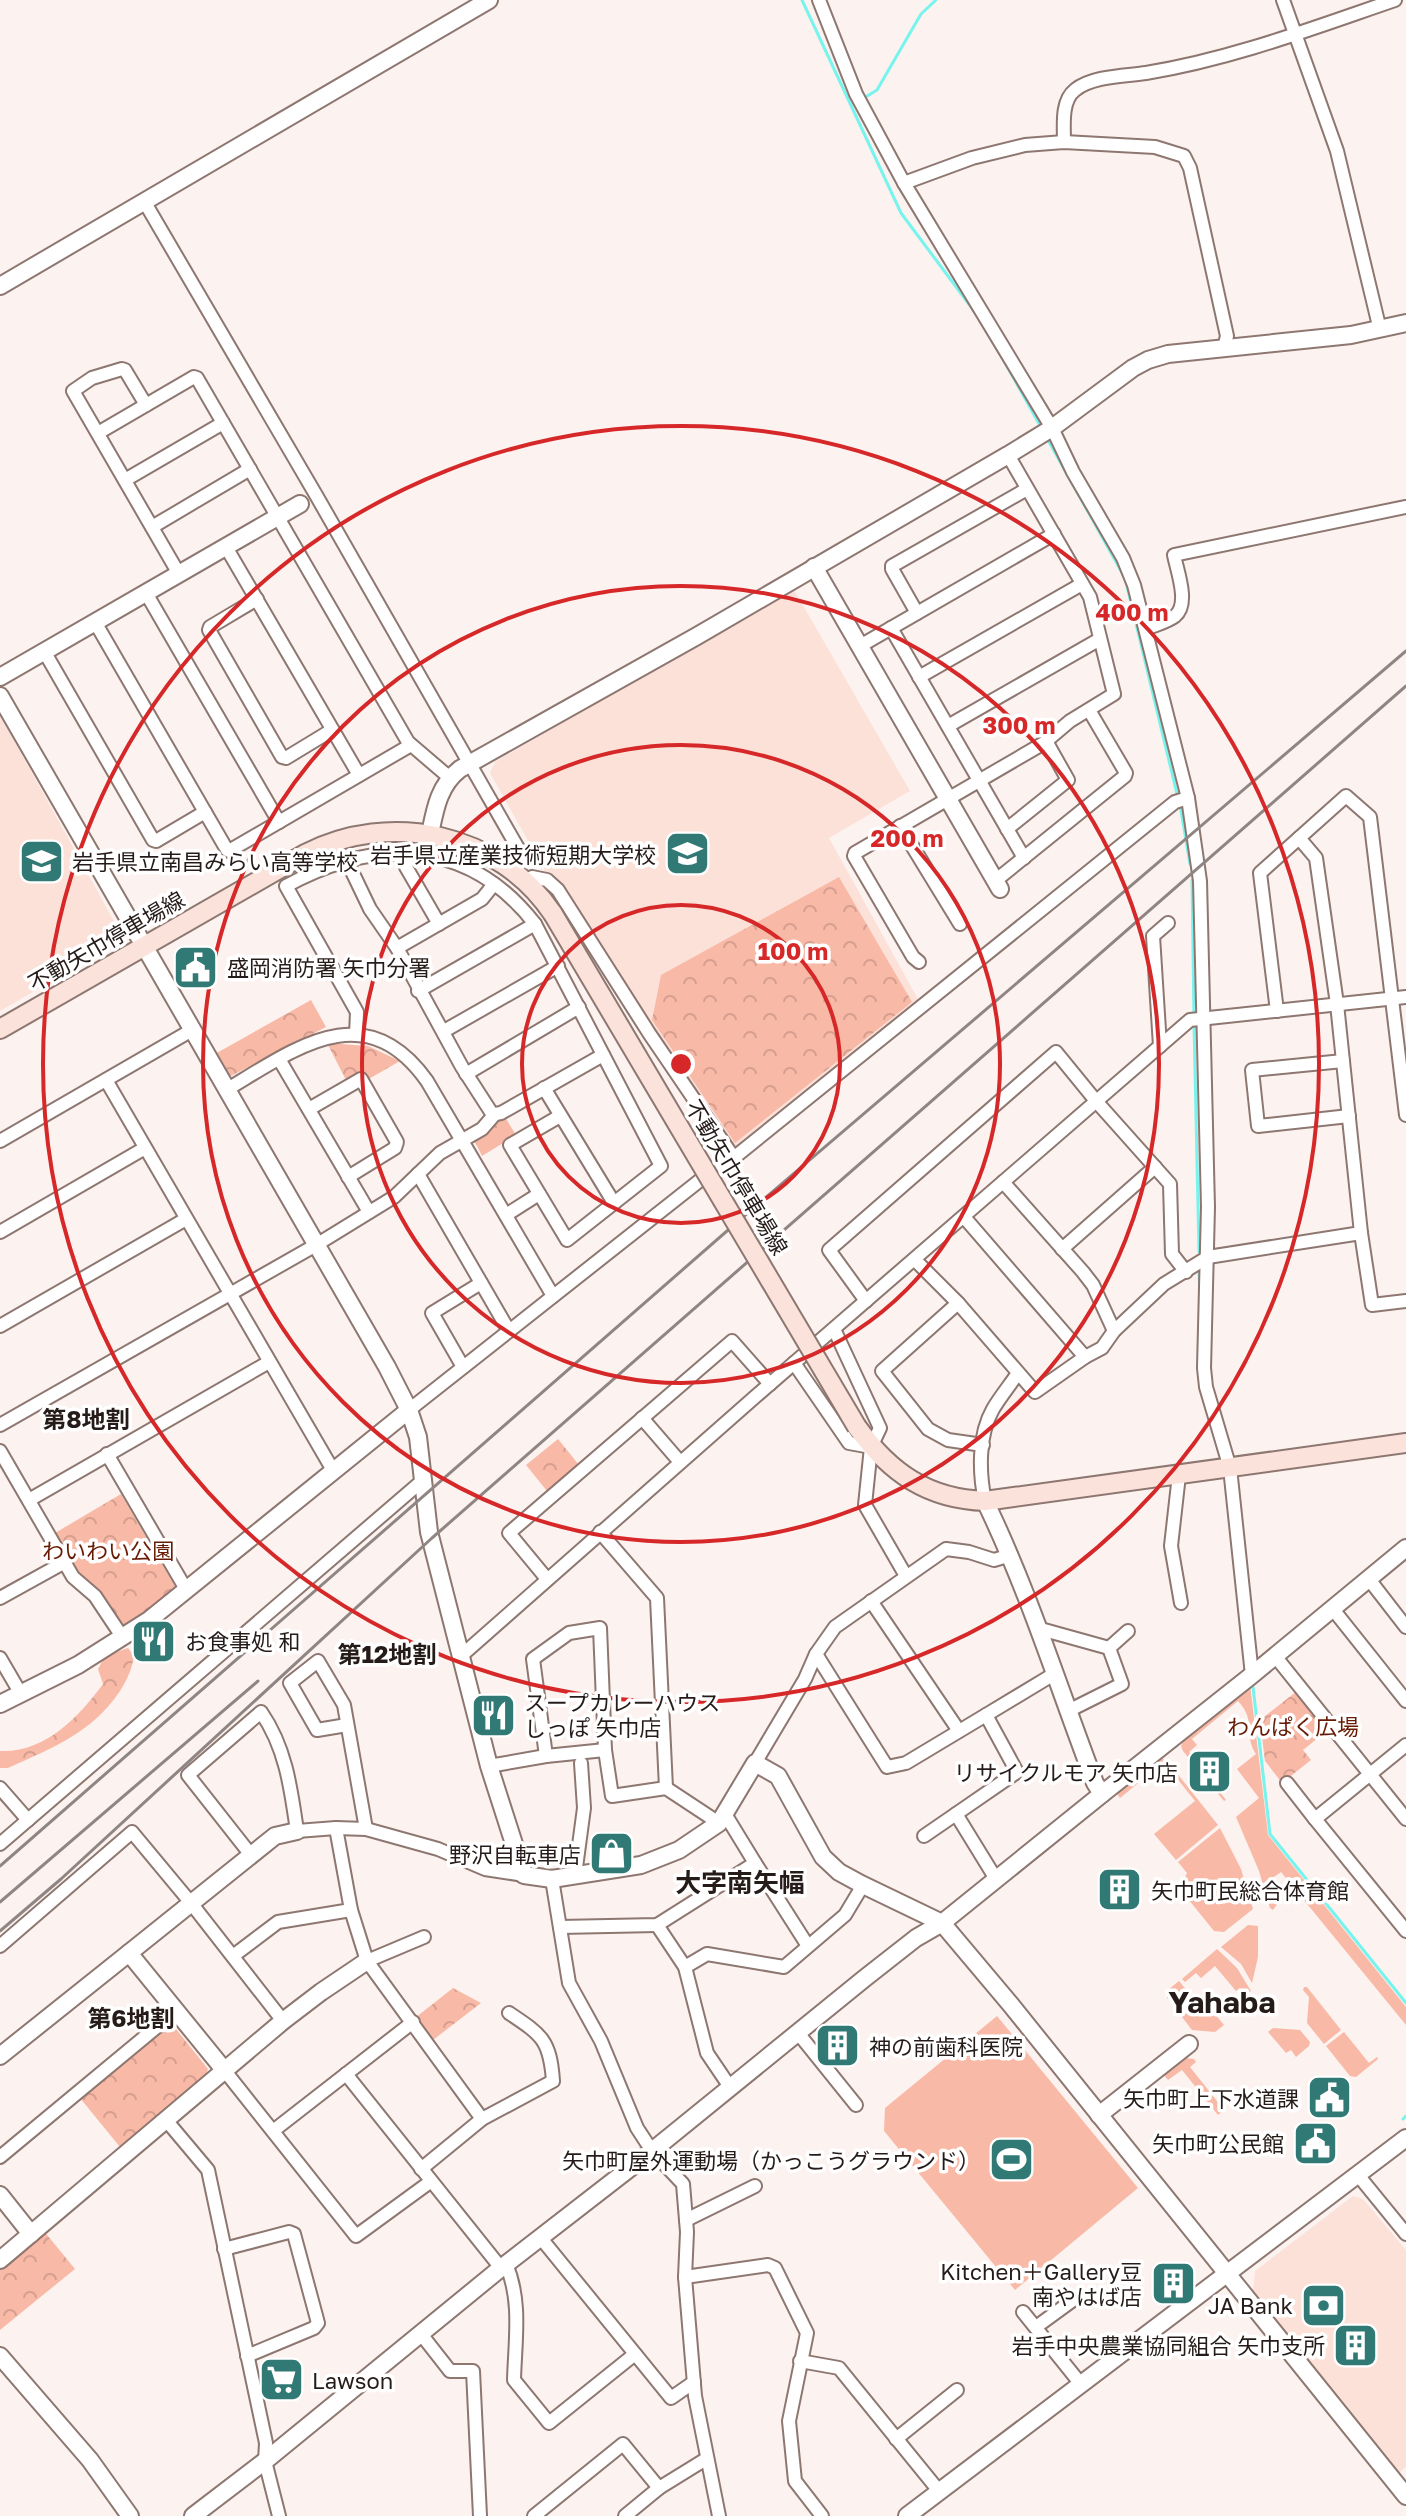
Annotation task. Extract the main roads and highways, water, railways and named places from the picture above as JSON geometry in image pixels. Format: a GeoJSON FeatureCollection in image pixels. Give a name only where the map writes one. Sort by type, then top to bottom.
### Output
{"type":"FeatureCollection","features":[{"type":"Feature","properties":{"kind":"main road","name":"不動矢巾停車場線"},"geometry":{"type":"LineString","coordinates":[[0,1029],[319,847],[374,832],[430,834],[479,850],[496,860],[524,881],[553,914],[857,1427],[871,1447],[913,1482],[962,1500],[985,1501],[1406,1443]]}},
{"type":"Feature","properties":{"kind":"waterway"},"geometry":{"type":"LineString","coordinates":[[802,0],[901,213],[977,315]]}},
{"type":"Feature","properties":{"kind":"waterway"},"geometry":{"type":"LineString","coordinates":[[864,98],[877,90],[921,14],[936,0]]}},
{"type":"Feature","properties":{"kind":"waterway"},"geometry":{"type":"LineString","coordinates":[[999,352],[1042,429]]}},
{"type":"Feature","properties":{"kind":"waterway"},"geometry":{"type":"LineString","coordinates":[[1048,440],[1125,578],[1178,798]]}},
{"type":"Feature","properties":{"kind":"waterway"},"geometry":{"type":"LineString","coordinates":[[1180,805],[1190,864]]}},
{"type":"Feature","properties":{"kind":"waterway"},"geometry":{"type":"LineString","coordinates":[[1192,880],[1194,1017]]}},
{"type":"Feature","properties":{"kind":"waterway"},"geometry":{"type":"LineString","coordinates":[[1194,1024],[1199,1252]]}},
{"type":"Feature","properties":{"kind":"waterway"},"geometry":{"type":"LineString","coordinates":[[1199,1268],[1200,1305]]}},
{"type":"Feature","properties":{"kind":"waterway"},"geometry":{"type":"LineString","coordinates":[[1253,1687],[1270,1834],[1406,2003]]}},
{"type":"Feature","properties":{"kind":"waterway"},"geometry":{"type":"LineString","coordinates":[[1403,2119],[1406,2116]]}},
{"type":"Feature","properties":{"kind":"railway"},"geometry":{"type":"LineString","coordinates":[[0,1866],[751,1210],[1406,651]]}},
{"type":"Feature","properties":{"kind":"railway"},"geometry":{"type":"LineString","coordinates":[[0,1931],[61,1879],[432,1538],[1406,686]]}},
{"type":"Feature","properties":{"kind":"railway"},"geometry":{"type":"LineString","coordinates":[[0,1902],[258,1681]]}},
{"type":"Feature","properties":{"kind":"place","name":"岩手県立産業技術短期大学校"},"geometry":{"type":"Point","coordinates":[687,854]}},
{"type":"Feature","properties":{"kind":"place","name":"岩手県立南昌みらい高等学校"},"geometry":{"type":"Point","coordinates":[41,861]}},
{"type":"Feature","properties":{"kind":"place","name":"盛岡消防署 矢巾分署"},"geometry":{"type":"Point","coordinates":[196,967]}},
{"type":"Feature","properties":{"kind":"place","name":"お食事処 和"},"geometry":{"type":"Point","coordinates":[154,1641]}},
{"type":"Feature","properties":{"kind":"place","name":"スープカレーハウス しっぽ 矢巾店"},"geometry":{"type":"Point","coordinates":[493,1715]}},
{"type":"Feature","properties":{"kind":"place","name":"リサイクルモア 矢巾店"},"geometry":{"type":"Point","coordinates":[1209,1772]}},
{"type":"Feature","properties":{"kind":"place","name":"野沢自転車店"},"geometry":{"type":"Point","coordinates":[612,1854]}},
{"type":"Feature","properties":{"kind":"place","name":"矢巾町民総合体育館"},"geometry":{"type":"Point","coordinates":[1120,1890]}},
{"type":"Feature","properties":{"kind":"place","name":"神の前歯科医院"},"geometry":{"type":"Point","coordinates":[838,2046]}},
{"type":"Feature","properties":{"kind":"place","name":"矢巾町上下水道課"},"geometry":{"type":"Point","coordinates":[1330,2098]}},
{"type":"Feature","properties":{"kind":"place","name":"矢巾町公民館"},"geometry":{"type":"Point","coordinates":[1315,2143]}},
{"type":"Feature","properties":{"kind":"place","name":"矢巾町屋外運動場（かっこうグラウンド）"},"geometry":{"type":"Point","coordinates":[1011,2160]}},
{"type":"Feature","properties":{"kind":"place","name":"Kitchen＋Gallery豆 南やはば店"},"geometry":{"type":"Point","coordinates":[1173,2284]}},
{"type":"Feature","properties":{"kind":"place","name":"JA Bank"},"geometry":{"type":"Point","coordinates":[1324,2305]}},
{"type":"Feature","properties":{"kind":"place","name":"岩手中央農業協同組合 矢巾支所"},"geometry":{"type":"Point","coordinates":[1356,2345]}},
{"type":"Feature","properties":{"kind":"place","name":"Lawson"},"geometry":{"type":"Point","coordinates":[281,2380]}},
{"type":"Feature","properties":{"kind":"district","name":"第8地割"},"geometry":{"type":"Point","coordinates":[86,1418]}},
{"type":"Feature","properties":{"kind":"district","name":"第12地割"},"geometry":{"type":"Point","coordinates":[387,1653]}},
{"type":"Feature","properties":{"kind":"district","name":"大字南矢幅"},"geometry":{"type":"Point","coordinates":[740,1882]}},
{"type":"Feature","properties":{"kind":"district","name":"Yahaba"},"geometry":{"type":"Point","coordinates":[1222,2002]}},
{"type":"Feature","properties":{"kind":"district","name":"第6地割"},"geometry":{"type":"Point","coordinates":[131,2017]}},
{"type":"Feature","properties":{"kind":"park label","name":"わいわい公園"},"geometry":{"type":"Point","coordinates":[108,1550]}},
{"type":"Feature","properties":{"kind":"park label","name":"わんぱく広場"},"geometry":{"type":"Point","coordinates":[1293,1726]}}]}
